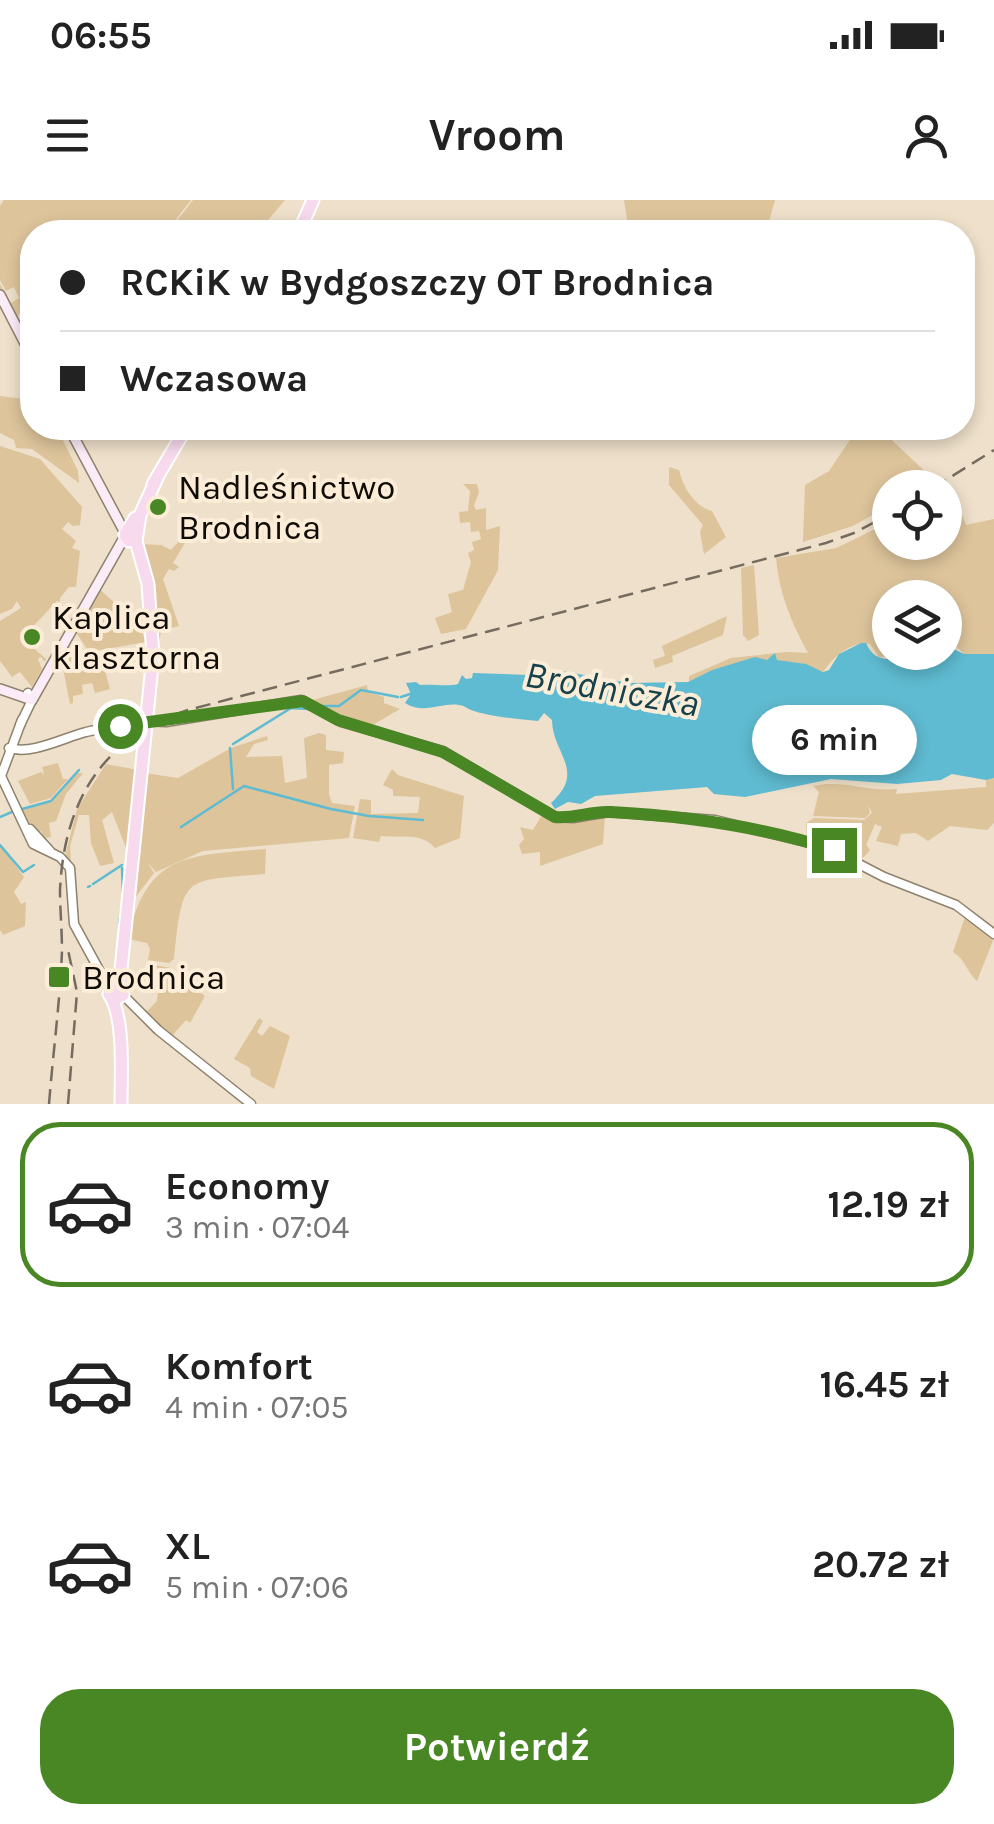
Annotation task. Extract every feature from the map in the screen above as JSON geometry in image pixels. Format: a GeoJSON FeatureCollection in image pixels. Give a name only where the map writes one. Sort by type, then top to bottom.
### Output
{"type":"FeatureCollection","features":[{"type":"Feature","properties":{"kind":"main road"},"geometry":{"type":"LineString","coordinates":[[0,295],[20,334]]}},
{"type":"Feature","properties":{"kind":"main road"},"geometry":{"type":"LineString","coordinates":[[75,440],[112,511],[130,535],[150,595],[153,656],[117,988],[121,1083]]}},
{"type":"Feature","properties":{"kind":"main road"},"geometry":{"type":"LineString","coordinates":[[2,689],[29,696],[111,559],[130,535],[179,440]]}},
{"type":"Feature","properties":{"kind":"main road"},"geometry":{"type":"LineString","coordinates":[[117,988],[122,1026],[121,1104]]}},
{"type":"Feature","properties":{"kind":"street"},"geometry":{"type":"LineString","coordinates":[[29,696],[2,781],[33,844],[50,852]]}},
{"type":"Feature","properties":{"kind":"street"},"geometry":{"type":"LineString","coordinates":[[10,749],[26,750],[146,720],[166,722],[303,701],[338,720],[443,752],[555,817],[608,812],[722,820],[826,847],[956,905],[994,934]]}},
{"type":"Feature","properties":{"kind":"street"},"geometry":{"type":"LineString","coordinates":[[0,765],[10,749]]}},
{"type":"Feature","properties":{"kind":"street"},"geometry":{"type":"LineString","coordinates":[[21,816],[50,852],[70,868],[72,914],[78,933],[117,988],[132,1006],[251,1104]]}},
{"type":"Feature","properties":{"kind":"street"},"geometry":{"type":"LineString","coordinates":[[122,1026],[124,1011],[132,1006]]}},
{"type":"Feature","properties":{"kind":"shaded area"},"geometry":{"type":"Polygon","coordinates":[[[4,200],[191,200],[175,220],[20,220],[20,314],[16,317],[0,291],[0,284],[11,303],[19,298],[14,287],[6,291],[0,280],[0,206],[4,200]]]}},
{"type":"Feature","properties":{"kind":"shaded area"},"geometry":{"type":"Polygon","coordinates":[[[193,200],[285,200],[268,220],[177,220],[193,200]]]}},
{"type":"Feature","properties":{"kind":"shaded area"},"geometry":{"type":"Polygon","coordinates":[[[624,200],[775,200],[769,220],[627,220],[624,200]]]}},
{"type":"Feature","properties":{"kind":"shaded area"},"geometry":{"type":"Polygon","coordinates":[[[0,396],[20,398],[20,440],[63,440],[78,471],[79,483],[32,449],[16,448],[14,440],[0,433],[0,396]]]}},
{"type":"Feature","properties":{"kind":"shaded area"},"geometry":{"type":"Polygon","coordinates":[[[850,440],[892,440],[924,470],[872,470],[872,515],[853,526],[803,542],[805,485],[829,471],[850,440]]]}},
{"type":"Feature","properties":{"kind":"shaded area"},"geometry":{"type":"Polygon","coordinates":[[[0,446],[40,459],[82,507],[80,525],[68,522],[62,529],[76,541],[72,548],[80,551],[76,587],[69,587],[60,602],[22,638],[46,659],[38,659],[42,669],[32,687],[20,672],[12,677],[0,661],[0,621],[21,608],[17,601],[12,609],[0,614],[0,446]]]}},
{"type":"Feature","properties":{"kind":"shaded area"},"geometry":{"type":"Polygon","coordinates":[[[669,467],[679,470],[690,495],[712,511],[726,537],[704,554],[700,532],[703,525],[669,485],[669,467]]]}},
{"type":"Feature","properties":{"kind":"shaded area"},"geometry":{"type":"Polygon","coordinates":[[[463,484],[477,484],[479,492],[474,506],[476,510],[486,508],[486,530],[500,526],[498,570],[466,629],[441,634],[435,618],[452,612],[448,594],[463,590],[471,562],[468,553],[474,550],[472,542],[481,539],[479,531],[471,532],[470,522],[460,523],[459,512],[468,511],[470,491],[463,484]]]}},
{"type":"Feature","properties":{"kind":"shaded area"},"geometry":{"type":"Polygon","coordinates":[[[962,515],[966,525],[994,519],[994,654],[962,652],[962,580],[872,580],[872,647],[849,648],[823,672],[783,663],[775,654],[767,660],[712,670],[689,682],[689,676],[731,658],[786,652],[808,653],[787,607],[776,558],[836,548],[872,531],[872,560],[962,560],[962,515]]]}},
{"type":"Feature","properties":{"kind":"shaded area"},"geometry":{"type":"Polygon","coordinates":[[[182,538],[186,541],[173,563],[179,567],[169,569],[163,579],[179,626],[162,630],[158,643],[139,544],[161,545],[171,550],[182,538]]]}},
{"type":"Feature","properties":{"kind":"shaded area"},"geometry":{"type":"Polygon","coordinates":[[[754,565],[759,635],[748,641],[743,635],[741,568],[754,565]]]}},
{"type":"Feature","properties":{"kind":"shaded area"},"geometry":{"type":"Polygon","coordinates":[[[98,588],[138,623],[146,642],[89,652],[77,634],[72,637],[98,588]]]}},
{"type":"Feature","properties":{"kind":"shaded area"},"geometry":{"type":"Polygon","coordinates":[[[727,616],[723,635],[672,656],[673,662],[655,668],[653,660],[665,656],[662,646],[727,616]]]}},
{"type":"Feature","properties":{"kind":"shaded area"},"geometry":{"type":"Polygon","coordinates":[[[89,656],[92,669],[105,671],[110,689],[95,693],[92,683],[82,685],[83,694],[73,696],[70,704],[61,658],[89,656]]]}},
{"type":"Feature","properties":{"kind":"shaded area"},"geometry":{"type":"Polygon","coordinates":[[[367,685],[368,692],[384,697],[384,703],[400,709],[371,726],[333,715],[309,701],[367,685]]]}},
{"type":"Feature","properties":{"kind":"shaded area"},"geometry":{"type":"Polygon","coordinates":[[[326,735],[326,750],[344,752],[343,763],[329,765],[329,794],[332,803],[355,806],[349,838],[203,851],[156,872],[147,862],[154,873],[135,898],[127,932],[135,854],[141,854],[136,848],[145,773],[178,778],[231,748],[267,736],[268,740],[254,744],[246,757],[282,756],[285,783],[307,778],[304,738],[326,735]]]}},
{"type":"Feature","properties":{"kind":"shaded area"},"geometry":{"type":"Polygon","coordinates":[[[58,763],[63,779],[68,779],[51,798],[30,804],[18,781],[41,772],[44,775],[42,767],[58,763]]]}},
{"type":"Feature","properties":{"kind":"shaded area"},"geometry":{"type":"Polygon","coordinates":[[[106,764],[138,770],[126,848],[112,812],[102,820],[114,863],[100,866],[91,843],[89,815],[79,815],[70,846],[71,864],[65,857],[77,809],[106,764]]]}},
{"type":"Feature","properties":{"kind":"shaded area"},"geometry":{"type":"Polygon","coordinates":[[[392,769],[398,775],[464,796],[460,838],[435,848],[411,837],[381,836],[379,842],[353,838],[360,799],[371,800],[371,814],[418,813],[420,797],[393,796],[393,790],[383,785],[392,769]]]}},
{"type":"Feature","properties":{"kind":"shaded area"},"geometry":{"type":"Polygon","coordinates":[[[78,773],[83,773],[66,794],[56,821],[49,823],[51,837],[44,838],[41,831],[35,832],[21,810],[52,801],[78,773]]]}},
{"type":"Feature","properties":{"kind":"shaded area"},"geometry":{"type":"Polygon","coordinates":[[[994,778],[994,823],[987,830],[950,826],[928,841],[916,833],[901,834],[898,846],[876,841],[882,827],[875,824],[866,845],[870,850],[863,858],[848,848],[807,835],[806,823],[814,818],[864,820],[872,813],[868,805],[870,813],[865,818],[813,816],[819,792],[813,786],[897,789],[896,794],[986,787],[986,780],[994,778]]]}},
{"type":"Feature","properties":{"kind":"shaded area"},"geometry":{"type":"Polygon","coordinates":[[[543,813],[560,820],[605,814],[603,844],[540,866],[540,852],[522,854],[519,845],[524,839],[520,827],[533,830],[543,813]]]}},
{"type":"Feature","properties":{"kind":"shaded area"},"geometry":{"type":"Polygon","coordinates":[[[0,845],[24,877],[14,892],[21,904],[26,902],[25,926],[3,935],[0,930],[0,845]]]}},
{"type":"Feature","properties":{"kind":"shaded area"},"geometry":{"type":"Polygon","coordinates":[[[266,849],[265,874],[217,878],[192,887],[180,911],[174,959],[169,963],[148,960],[147,943],[128,939],[147,889],[175,864],[215,854],[266,849]]]}},
{"type":"Feature","properties":{"kind":"shaded area"},"geometry":{"type":"Polygon","coordinates":[[[966,914],[994,938],[977,981],[953,952],[966,914]]]}},
{"type":"Feature","properties":{"kind":"shaded area"},"geometry":{"type":"Polygon","coordinates":[[[154,965],[171,968],[170,978],[205,996],[190,1023],[186,1020],[171,1037],[144,1014],[157,1001],[158,992],[152,992],[154,965]]]}},
{"type":"Feature","properties":{"kind":"shaded area"},"geometry":{"type":"Polygon","coordinates":[[[259,1018],[263,1021],[257,1032],[262,1036],[270,1026],[290,1036],[274,1089],[251,1076],[250,1068],[234,1059],[259,1018]]]}},
{"type":"Feature","properties":{"kind":"water"},"geometry":{"type":"Polygon","coordinates":[[[866,643],[872,652],[872,670],[962,670],[962,653],[994,654],[994,778],[952,774],[941,780],[897,784],[831,779],[745,797],[714,794],[707,787],[595,796],[581,804],[568,802],[555,809],[551,803],[561,792],[567,771],[552,720],[544,713],[538,721],[489,715],[459,705],[419,708],[405,703],[411,694],[406,683],[454,685],[462,675],[472,678],[473,673],[529,675],[556,670],[629,683],[688,682],[755,657],[767,660],[775,653],[777,660],[806,664],[823,672],[829,670],[839,654],[866,643]]]}},
{"type":"Feature","properties":{"kind":"waterway","name":"Brodniczka"},"geometry":{"type":"LineString","coordinates":[[317,706],[339,706],[361,690],[398,697]]}},
{"type":"Feature","properties":{"kind":"waterway","name":"Brodniczka"},"geometry":{"type":"LineString","coordinates":[[401,697],[413,693]]}},
{"type":"Feature","properties":{"kind":"waterway","name":"Brodniczka"},"geometry":{"type":"LineString","coordinates":[[233,744],[291,708],[309,709]]}},
{"type":"Feature","properties":{"kind":"waterway"},"geometry":{"type":"LineString","coordinates":[[230,748],[233,789]]}},
{"type":"Feature","properties":{"kind":"waterway","name":"Brodniczka"},"geometry":{"type":"LineString","coordinates":[[22,809],[51,801],[79,770]]}},
{"type":"Feature","properties":{"kind":"waterway"},"geometry":{"type":"LineString","coordinates":[[181,827],[244,786],[331,809],[423,820]]}},
{"type":"Feature","properties":{"kind":"waterway","name":"Brodniczka"},"geometry":{"type":"LineString","coordinates":[[0,817],[14,811]]}},
{"type":"Feature","properties":{"kind":"waterway"},"geometry":{"type":"LineString","coordinates":[[0,845],[23,872],[34,865]]}},
{"type":"Feature","properties":{"kind":"waterway"},"geometry":{"type":"LineString","coordinates":[[93,884],[122,865]]}},
{"type":"Feature","properties":{"kind":"waterway"},"geometry":{"type":"LineString","coordinates":[[122,868],[123,896]]}},
{"type":"Feature","properties":{"kind":"waterway"},"geometry":{"type":"LineString","coordinates":[[119,923],[122,905]]}},
{"type":"Feature","properties":{"kind":"railway"},"geometry":{"type":"LineString","coordinates":[[962,470],[994,450]]}},
{"type":"Feature","properties":{"kind":"railway"},"geometry":{"type":"LineString","coordinates":[[49,1104],[61,970],[63,858],[80,802],[93,778],[132,738],[188,710],[826,543],[872,524]]}},
{"type":"Feature","properties":{"kind":"railway"},"geometry":{"type":"LineString","coordinates":[[68,950],[77,992],[68,1104]]}},
{"type":"Feature","properties":{"kind":"place","name":"Nadleśnictwo Brodnica"},"geometry":{"type":"Point","coordinates":[158,507]}},
{"type":"Feature","properties":{"kind":"place","name":"Kaplica klasztorna"},"geometry":{"type":"Point","coordinates":[32,637]}},
{"type":"Feature","properties":{"kind":"place","name":"Brodnica"},"geometry":{"type":"Point","coordinates":[59,977]}},
{"type":"Feature","properties":{"kind":"route"},"geometry":{"type":"LineString","coordinates":[[120,726],[301,700],[338,720],[443,752],[555,817],[608,812],[722,820],[834,850]]}}]}
